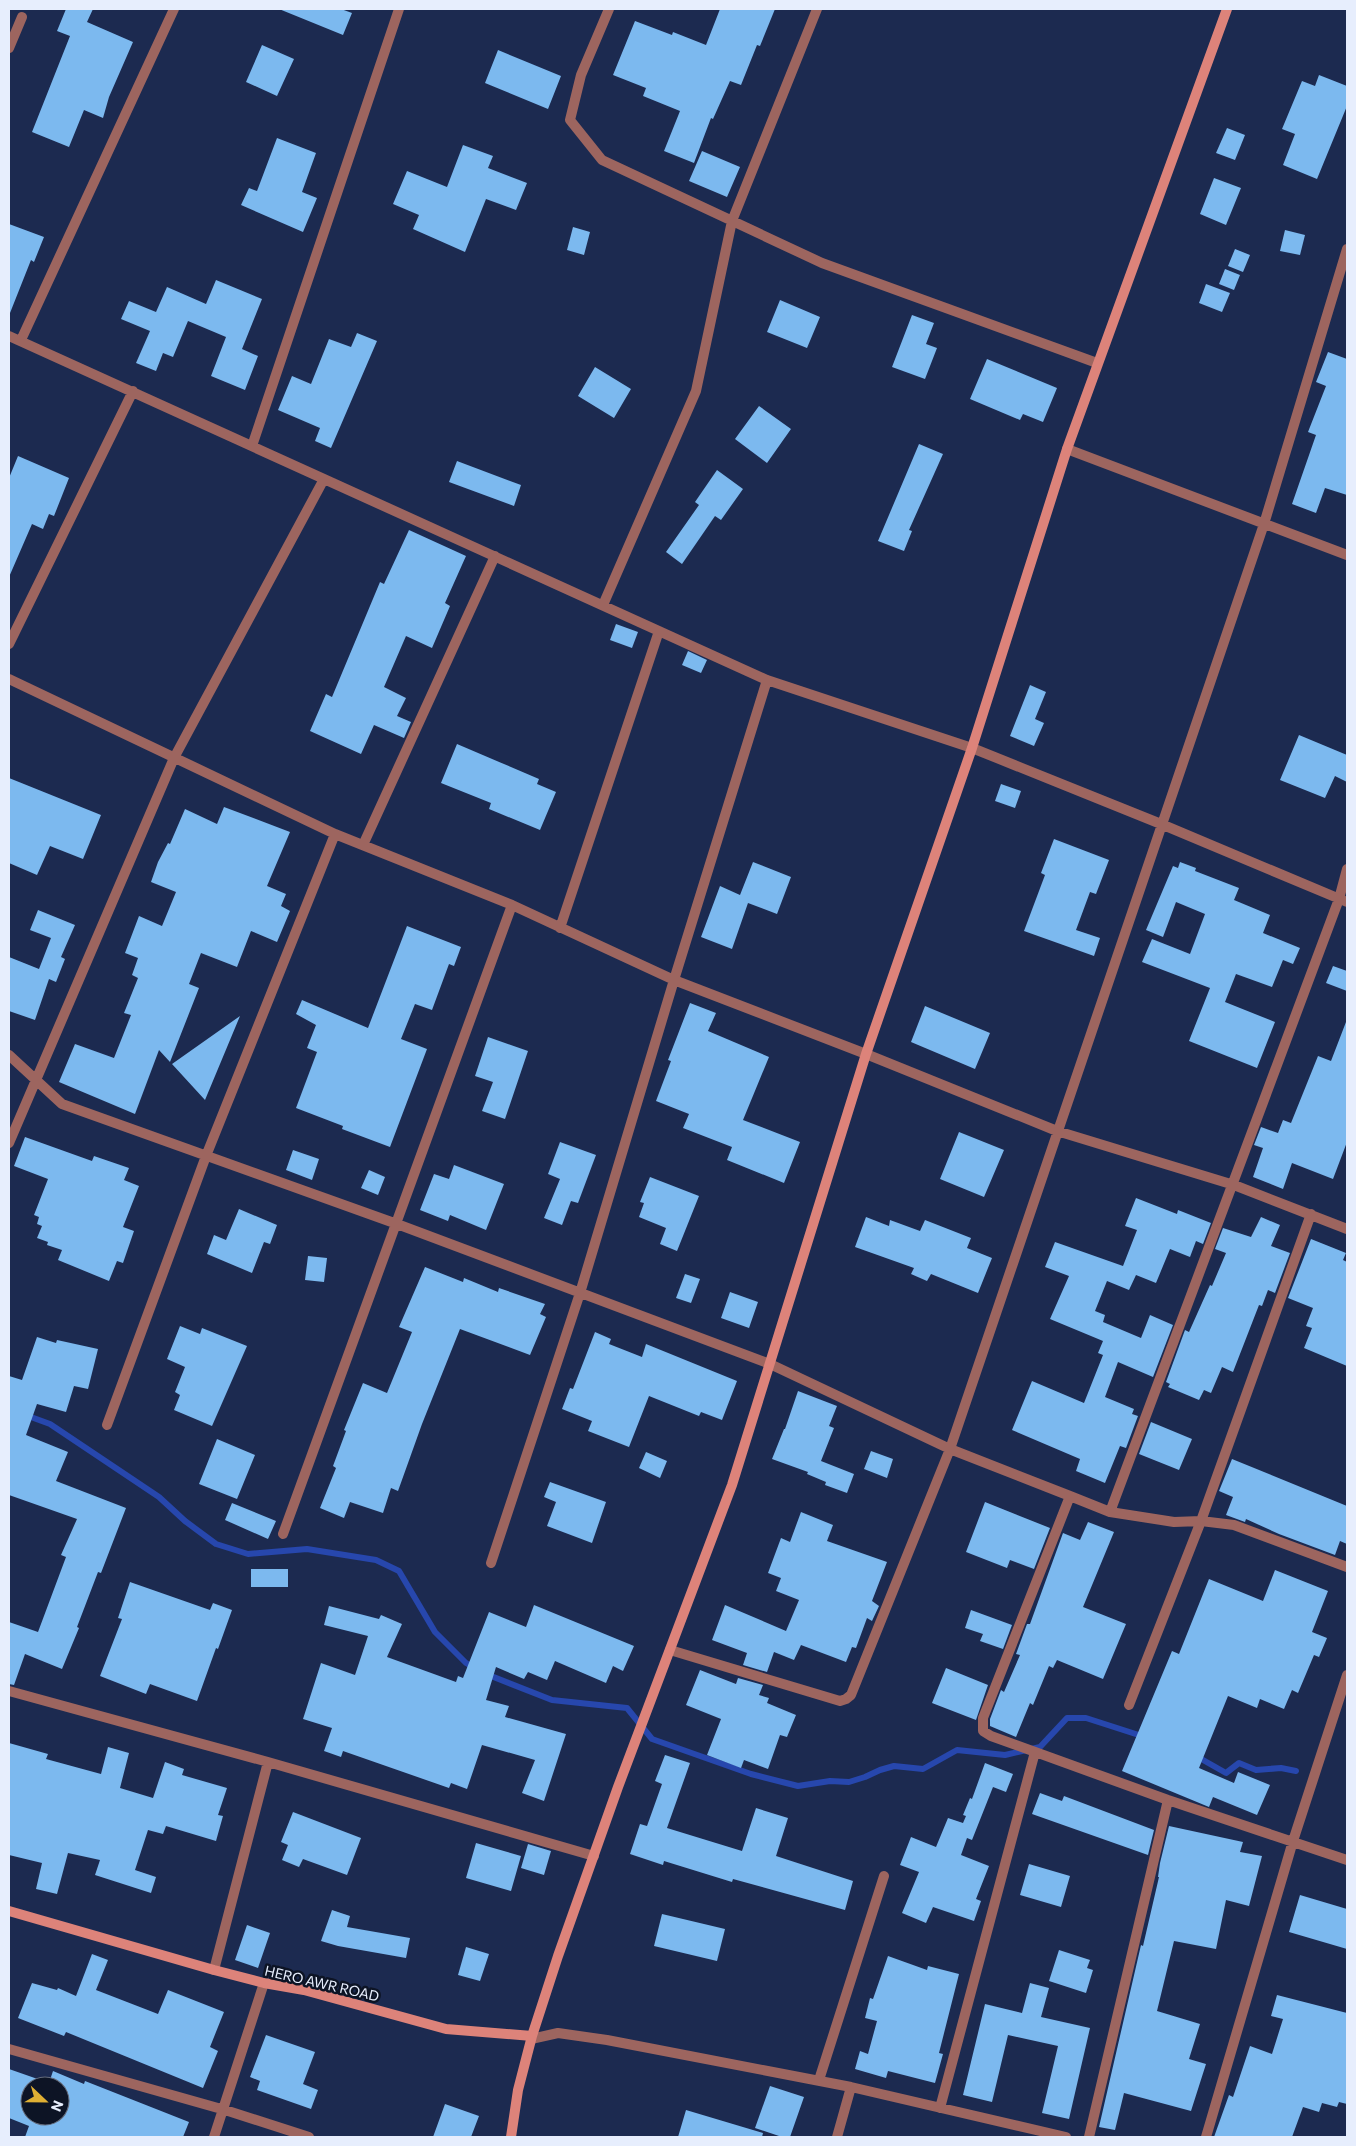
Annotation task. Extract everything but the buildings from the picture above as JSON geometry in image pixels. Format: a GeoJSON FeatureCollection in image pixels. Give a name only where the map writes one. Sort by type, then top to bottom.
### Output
{"type":"FeatureCollection","features":[{"type":"Feature","properties":{"kind":"main road"},"geometry":{"type":"LineString","coordinates":[[511,2137],[518,2090],[532,2038],[594,1856],[732,1485],[866,1054],[972,748],[1067,449],[1227,9]]}},
{"type":"Feature","properties":{"kind":"main road","name":"HERO AWR ROAD"},"geometry":{"type":"LineString","coordinates":[[9,1911],[214,1970],[264,1983],[304,1990],[446,2029],[532,2038]]}},
{"type":"Feature","properties":{"kind":"street"},"geometry":{"type":"LineString","coordinates":[[21,340],[174,9]]}},
{"type":"Feature","properties":{"kind":"street"},"geometry":{"type":"LineString","coordinates":[[252,446],[399,9]]}},
{"type":"Feature","properties":{"kind":"street"},"geometry":{"type":"LineString","coordinates":[[609,9],[581,75],[570,120],[602,160],[822,263],[1098,363]]}},
{"type":"Feature","properties":{"kind":"street"},"geometry":{"type":"LineString","coordinates":[[603,605],[696,391],[732,221],[817,9]]}},
{"type":"Feature","properties":{"kind":"street"},"geometry":{"type":"LineString","coordinates":[[9,48],[22,17]]}},
{"type":"Feature","properties":{"kind":"street"},"geometry":{"type":"LineString","coordinates":[[670,1650],[840,1700],[846,1699],[851,1695],[950,1449],[1264,524],[1347,250]]}},
{"type":"Feature","properties":{"kind":"street"},"geometry":{"type":"LineString","coordinates":[[9,336],[767,680],[972,748],[1161,824],[1343,901]]}},
{"type":"Feature","properties":{"kind":"street"},"geometry":{"type":"LineString","coordinates":[[9,644],[132,391]]}},
{"type":"Feature","properties":{"kind":"street"},"geometry":{"type":"LineString","coordinates":[[1067,449],[1347,554]]}},
{"type":"Feature","properties":{"kind":"street"},"geometry":{"type":"LineString","coordinates":[[9,1143],[174,758],[324,479]]}},
{"type":"Feature","properties":{"kind":"street"},"geometry":{"type":"LineString","coordinates":[[363,845],[495,556]]}},
{"type":"Feature","properties":{"kind":"street"},"geometry":{"type":"LineString","coordinates":[[560,928],[659,631]]}},
{"type":"Feature","properties":{"kind":"street"},"geometry":{"type":"LineString","coordinates":[[9,679],[336,834],[512,905],[674,980],[866,1054],[1057,1131],[1234,1185],[1347,1229]]}},
{"type":"Feature","properties":{"kind":"street"},"geometry":{"type":"LineString","coordinates":[[491,1563],[580,1293],[767,680]]}},
{"type":"Feature","properties":{"kind":"street"},"geometry":{"type":"LineString","coordinates":[[107,1425],[206,1156],[336,834]]}},
{"type":"Feature","properties":{"kind":"street"},"geometry":{"type":"LineString","coordinates":[[1110,1512],[1343,901],[1347,869]]}},
{"type":"Feature","properties":{"kind":"street"},"geometry":{"type":"LineString","coordinates":[[283,1534],[512,905]]}},
{"type":"Feature","properties":{"kind":"street"},"geometry":{"type":"LineString","coordinates":[[9,1055],[62,1104],[397,1224],[770,1364],[950,1449],[1110,1512],[1174,1522],[1201,1521],[1234,1524],[1347,1567]]}},
{"type":"Feature","properties":{"kind":"street"},"geometry":{"type":"LineString","coordinates":[[1129,1705],[1201,1521],[1311,1214]]}},
{"type":"Feature","properties":{"kind":"street"},"geometry":{"type":"LineString","coordinates":[[1070,1496],[984,1718],[983,1731],[991,1736],[1168,1800],[1347,1860]]}},
{"type":"Feature","properties":{"kind":"street"},"geometry":{"type":"LineString","coordinates":[[1206,2137],[1293,1841],[1347,1675]]}},
{"type":"Feature","properties":{"kind":"street"},"geometry":{"type":"LineString","coordinates":[[9,1691],[268,1762],[594,1856]]}},
{"type":"Feature","properties":{"kind":"street"},"geometry":{"type":"LineString","coordinates":[[940,2108],[1035,1752]]}},
{"type":"Feature","properties":{"kind":"street"},"geometry":{"type":"LineString","coordinates":[[214,1970],[268,1762]]}},
{"type":"Feature","properties":{"kind":"street"},"geometry":{"type":"LineString","coordinates":[[1090,2137],[1168,1800]]}},
{"type":"Feature","properties":{"kind":"street"},"geometry":{"type":"LineString","coordinates":[[820,2080],[884,1876]]}},
{"type":"Feature","properties":{"kind":"street"},"geometry":{"type":"LineString","coordinates":[[214,2137],[225,2110],[264,1983]]}},
{"type":"Feature","properties":{"kind":"street"},"geometry":{"type":"LineString","coordinates":[[532,2038],[558,2033],[820,2080],[1066,2137]]}},
{"type":"Feature","properties":{"kind":"street"},"geometry":{"type":"LineString","coordinates":[[9,2049],[225,2110],[310,2137]]}},
{"type":"Feature","properties":{"kind":"street"},"geometry":{"type":"LineString","coordinates":[[837,2137],[851,2087]]}},
{"type":"Feature","properties":{"kind":"waterway"},"geometry":{"type":"LineString","coordinates":[[9,1409],[50,1424],[159,1497],[185,1521],[216,1544],[248,1554],[307,1549],[376,1560],[399,1571],[435,1632],[466,1663],[475,1668]]}},
{"type":"Feature","properties":{"kind":"waterway"},"geometry":{"type":"LineString","coordinates":[[486,1674],[552,1700],[627,1708],[652,1739],[751,1774],[798,1786],[830,1781],[849,1782],[894,1766],[923,1769],[957,1750],[1005,1755],[1040,1747],[1067,1718],[1086,1718],[1145,1737]]}},
{"type":"Feature","properties":{"kind":"waterway"},"geometry":{"type":"LineString","coordinates":[[1196,1756],[1226,1773],[1239,1763],[1256,1770],[1281,1768],[1296,1771]]}}]}
